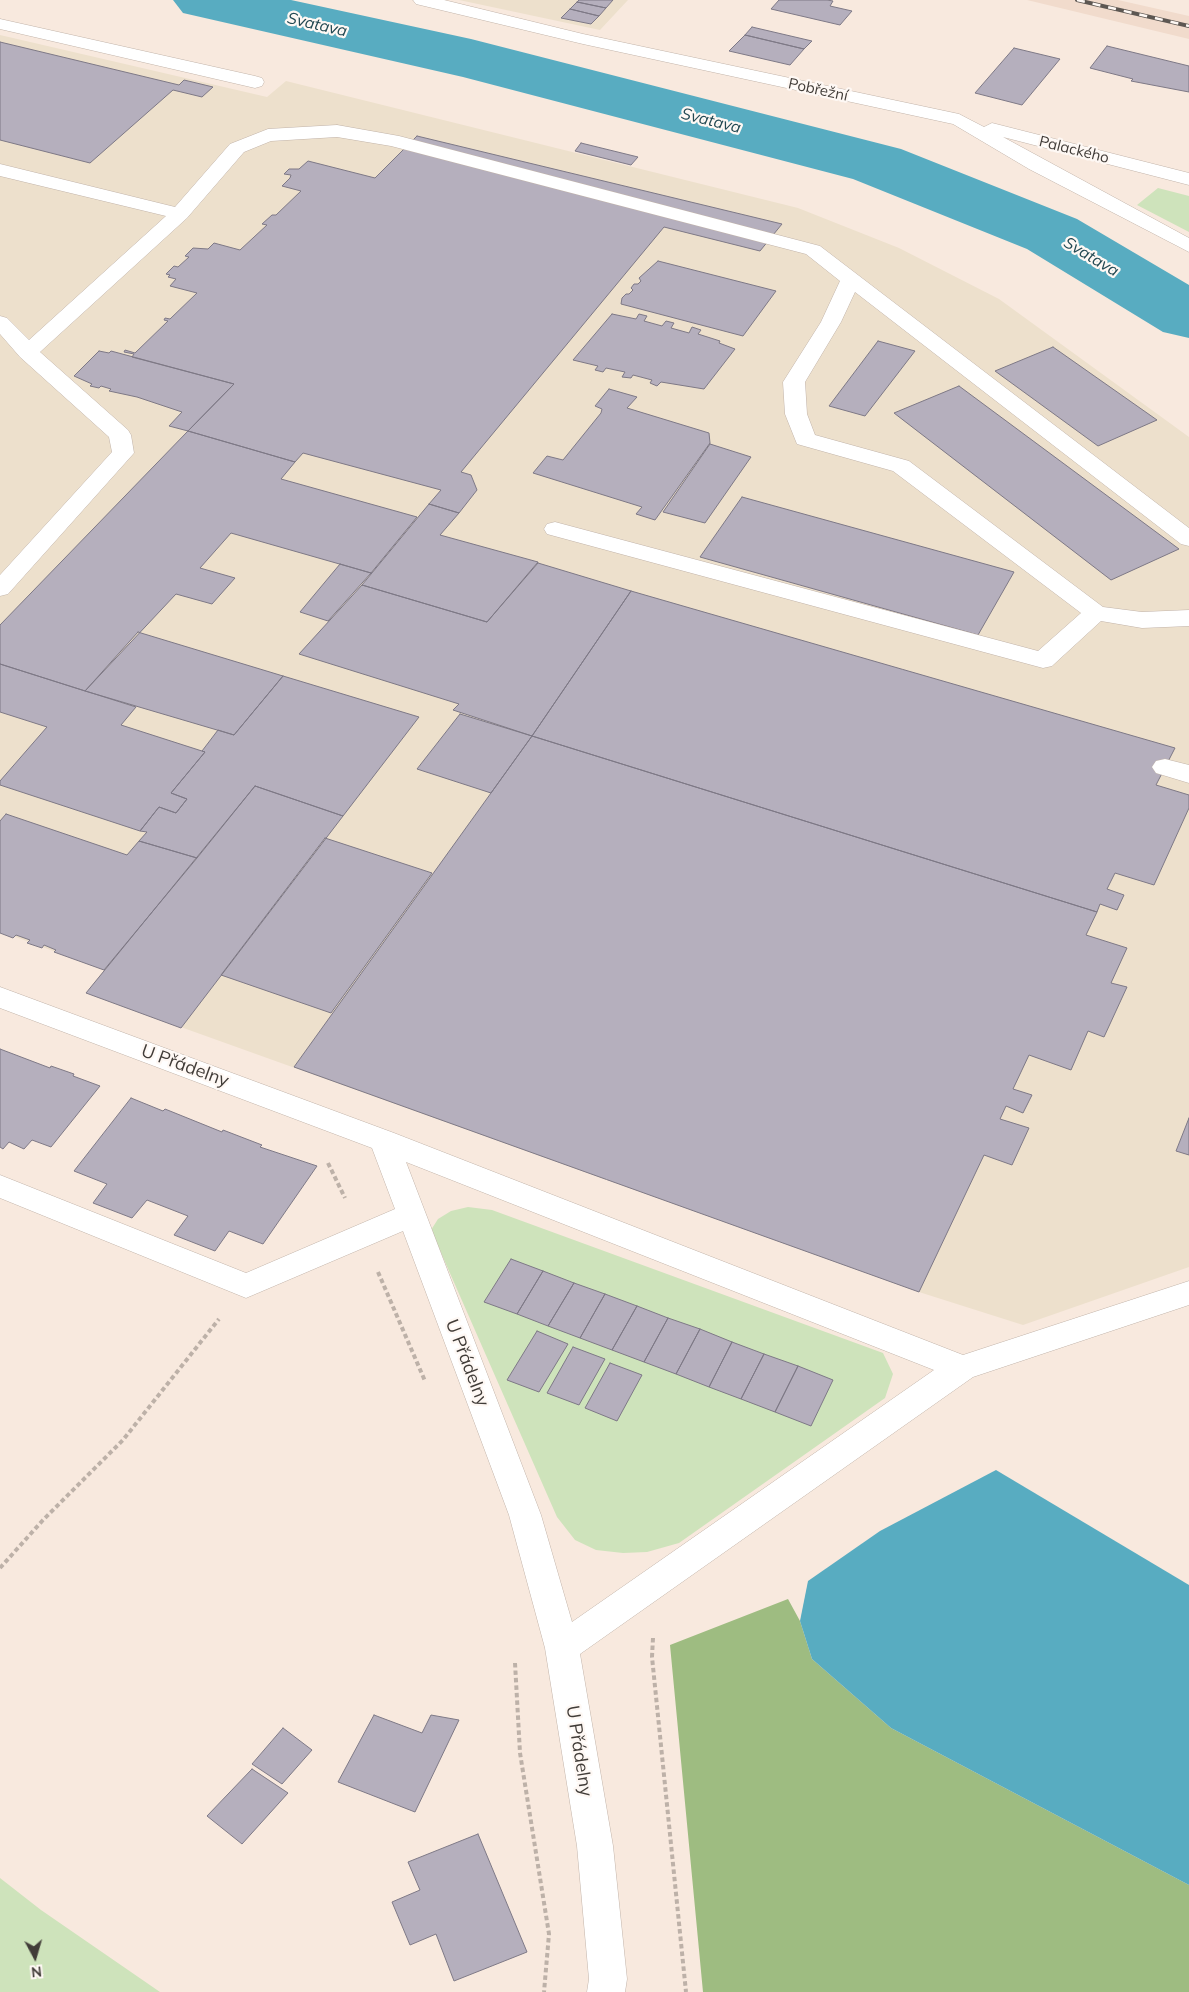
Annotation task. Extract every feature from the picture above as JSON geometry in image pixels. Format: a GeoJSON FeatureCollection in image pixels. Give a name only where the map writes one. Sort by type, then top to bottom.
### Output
{"type":"FeatureCollection","features":[{"type":"Feature","properties":{"kind":"street","name":"Pobřežní"},"geometry":{"type":"LineString","coordinates":[[422,0],[583,38],[958,120],[1036,165],[1189,246]]}},
{"type":"Feature","properties":{"kind":"street"},"geometry":{"type":"LineString","coordinates":[[0,24],[256,82]]}},
{"type":"Feature","properties":{"kind":"street","name":"Palackého"},"geometry":{"type":"LineString","coordinates":[[958,120],[1189,179]]}},
{"type":"Feature","properties":{"kind":"street"},"geometry":{"type":"LineString","coordinates":[[28,352],[180,214],[237,148],[268,135],[337,131],[392,140],[813,250],[1189,539]]}},
{"type":"Feature","properties":{"kind":"street"},"geometry":{"type":"LineString","coordinates":[[0,170],[180,214]]}},
{"type":"Feature","properties":{"kind":"street"},"geometry":{"type":"LineString","coordinates":[[851,279],[831,322],[794,382],[796,414],[805,438],[901,466],[1096,613],[1142,620],[1189,618]]}},
{"type":"Feature","properties":{"kind":"street"},"geometry":{"type":"LineString","coordinates":[[0,322],[28,352],[120,434],[124,454],[4,578]]}},
{"type":"Feature","properties":{"kind":"street"},"geometry":{"type":"LineString","coordinates":[[555,529],[1043,660],[1096,613]]}},
{"type":"Feature","properties":{"kind":"street","name":"U Přádelny"},"geometry":{"type":"LineString","coordinates":[[0,997],[384,1141],[525,1515],[562,1648],[595,1846],[608,1979],[606,1992]]}},
{"type":"Feature","properties":{"kind":"street"},"geometry":{"type":"LineString","coordinates":[[384,1141],[962,1368]]}},
{"type":"Feature","properties":{"kind":"street"},"geometry":{"type":"LineString","coordinates":[[0,1186],[246,1286],[411,1215]]}},
{"type":"Feature","properties":{"kind":"street"},"geometry":{"type":"LineString","coordinates":[[562,1648],[658,1583],[962,1368],[1189,1293]]}},
{"type":"Feature","properties":{"kind":"path"},"geometry":{"type":"LineString","coordinates":[[324,1157],[337,1179],[427,1388]]}},
{"type":"Feature","properties":{"kind":"path"},"geometry":{"type":"LineString","coordinates":[[0,1568],[43,1520],[123,1440],[246,1286]]}},
{"type":"Feature","properties":{"kind":"path"},"geometry":{"type":"LineString","coordinates":[[658,1583],[652,1657],[686,1992]]}},
{"type":"Feature","properties":{"kind":"path"},"geometry":{"type":"LineString","coordinates":[[515,1660],[520,1754],[549,1934],[544,1992]]}},
{"type":"Feature","properties":{"kind":"shaded area"},"geometry":{"type":"Polygon","coordinates":[[[459,0],[628,0],[600,30],[459,0]]]}},
{"type":"Feature","properties":{"kind":"shaded area"},"geometry":{"type":"Polygon","coordinates":[[[1027,0],[1118,0],[1189,16],[1189,39],[1027,0]]]}},
{"type":"Feature","properties":{"kind":"shaded area"},"geometry":{"type":"Polygon","coordinates":[[[0,35],[267,97],[286,81],[798,208],[899,248],[999,299],[1189,437],[1189,1267],[1023,1325],[919,1292],[86,993],[104,970],[0,931],[0,35]]]}},
{"type":"Feature","properties":{"kind":"green space"},"geometry":{"type":"Polygon","coordinates":[[[1158,188],[1189,196],[1189,232],[1137,205],[1158,188]]]}},
{"type":"Feature","properties":{"kind":"green space"},"geometry":{"type":"Polygon","coordinates":[[[468,1207],[492,1210],[883,1353],[893,1374],[885,1398],[679,1543],[647,1552],[623,1553],[596,1550],[575,1540],[557,1517],[431,1230],[438,1219],[451,1211],[468,1207]]]}},
{"type":"Feature","properties":{"kind":"green space"},"geometry":{"type":"Polygon","coordinates":[[[788,1599],[800,1621],[812,1659],[891,1728],[1189,1885],[1189,1992],[703,1992],[670,1645],[788,1599]]]}},
{"type":"Feature","properties":{"kind":"green space"},"geometry":{"type":"Polygon","coordinates":[[[0,1878],[41,1910],[160,1992],[0,1992],[0,1878]]]}},
{"type":"Feature","properties":{"kind":"water"},"geometry":{"type":"Polygon","coordinates":[[[996,1470],[1189,1585],[1189,1885],[891,1728],[812,1659],[800,1621],[808,1581],[880,1531],[996,1470]]]}},
{"type":"Feature","properties":{"kind":"building"},"geometry":{"type":"Polygon","coordinates":[[[579,0],[613,0],[606,8],[577,2],[579,0]]]}},
{"type":"Feature","properties":{"kind":"building"},"geometry":{"type":"Polygon","coordinates":[[[779,0],[827,0],[833,1],[830,6],[852,11],[840,25],[771,9],[779,0]]]}},
{"type":"Feature","properties":{"kind":"building"},"geometry":{"type":"Polygon","coordinates":[[[577,2],[606,8],[599,16],[570,9],[577,2]]]}},
{"type":"Feature","properties":{"kind":"building"},"geometry":{"type":"Polygon","coordinates":[[[570,9],[599,16],[591,24],[561,18],[570,9]]]}},
{"type":"Feature","properties":{"kind":"building"},"geometry":{"type":"Polygon","coordinates":[[[752,27],[812,41],[804,49],[745,35],[752,27]]]}},
{"type":"Feature","properties":{"kind":"building"},"geometry":{"type":"Polygon","coordinates":[[[745,35],[804,49],[790,65],[729,51],[745,35]]]}},
{"type":"Feature","properties":{"kind":"building"},"geometry":{"type":"Polygon","coordinates":[[[0,42],[179,85],[184,80],[213,87],[202,97],[173,90],[90,163],[0,140],[0,42]]]}},
{"type":"Feature","properties":{"kind":"building"},"geometry":{"type":"Polygon","coordinates":[[[1107,46],[1189,66],[1189,92],[1131,81],[1133,79],[1090,68],[1107,46]]]}},
{"type":"Feature","properties":{"kind":"building"},"geometry":{"type":"Polygon","coordinates":[[[1014,48],[1060,59],[1022,105],[975,93],[1014,48]]]}},
{"type":"Feature","properties":{"kind":"building"},"geometry":{"type":"Polygon","coordinates":[[[417,136],[782,224],[760,251],[664,227],[461,472],[471,475],[477,490],[459,513],[429,504],[441,490],[303,453],[295,462],[188,431],[234,384],[132,357],[134,354],[124,352],[125,350],[135,353],[168,321],[164,320],[165,318],[170,319],[197,293],[170,286],[176,279],[168,277],[170,275],[166,274],[174,266],[178,267],[189,257],[185,256],[193,248],[208,249],[214,243],[240,250],[267,225],[262,224],[272,215],[276,215],[301,191],[282,186],[290,178],[291,175],[284,174],[289,169],[299,169],[308,161],[375,178],[417,136]]]}},
{"type":"Feature","properties":{"kind":"building"},"geometry":{"type":"Polygon","coordinates":[[[581,143],[638,157],[631,165],[575,151],[581,143]]]}},
{"type":"Feature","properties":{"kind":"building"},"geometry":{"type":"Polygon","coordinates":[[[658,261],[776,291],[743,336],[621,304],[622,298],[633,290],[631,288],[634,284],[638,284],[641,281],[639,278],[658,261]]]}},
{"type":"Feature","properties":{"kind":"building"},"geometry":{"type":"Polygon","coordinates":[[[612,314],[636,319],[639,314],[647,316],[644,321],[662,326],[666,321],[674,323],[671,328],[689,333],[692,327],[701,330],[698,334],[720,341],[719,343],[735,349],[704,389],[661,382],[657,386],[650,383],[652,380],[633,375],[631,378],[622,377],[625,372],[606,368],[603,372],[595,370],[598,366],[573,360],[612,314]]]}},
{"type":"Feature","properties":{"kind":"building"},"geometry":{"type":"Polygon","coordinates":[[[878,341],[915,351],[865,416],[829,406],[878,341]]]}},
{"type":"Feature","properties":{"kind":"building"},"geometry":{"type":"Polygon","coordinates":[[[1053,347],[1157,420],[1098,446],[995,371],[1053,347]]]}},
{"type":"Feature","properties":{"kind":"building"},"geometry":{"type":"Polygon","coordinates":[[[99,351],[109,353],[111,351],[234,384],[188,431],[169,426],[182,412],[137,397],[109,391],[111,389],[101,386],[99,388],[90,386],[92,384],[74,376],[99,351]]]}},
{"type":"Feature","properties":{"kind":"building"},"geometry":{"type":"Polygon","coordinates":[[[959,386],[1179,549],[1111,580],[894,413],[959,386]]]}},
{"type":"Feature","properties":{"kind":"building"},"geometry":{"type":"Polygon","coordinates":[[[609,389],[637,397],[627,408],[709,433],[710,443],[655,520],[636,514],[642,507],[533,473],[547,456],[563,460],[601,413],[602,409],[595,406],[609,389]]]}},
{"type":"Feature","properties":{"kind":"building"},"geometry":{"type":"Polygon","coordinates":[[[188,431],[295,462],[281,479],[417,517],[371,573],[231,533],[200,568],[235,578],[212,604],[176,594],[85,691],[0,664],[0,625],[188,431]]]}},
{"type":"Feature","properties":{"kind":"building"},"geometry":{"type":"Polygon","coordinates":[[[710,444],[751,457],[705,523],[663,512],[710,444]]]}},
{"type":"Feature","properties":{"kind":"building"},"geometry":{"type":"Polygon","coordinates":[[[742,497],[1014,572],[978,635],[700,557],[742,497]]]}},
{"type":"Feature","properties":{"kind":"building"},"geometry":{"type":"Polygon","coordinates":[[[429,504],[459,513],[440,535],[538,562],[487,622],[362,585],[429,504]]]}},
{"type":"Feature","properties":{"kind":"building"},"geometry":{"type":"Polygon","coordinates":[[[538,563],[631,591],[532,736],[453,710],[459,704],[299,654],[362,585],[487,622],[538,563]]]}},
{"type":"Feature","properties":{"kind":"building"},"geometry":{"type":"Polygon","coordinates":[[[340,564],[371,573],[328,621],[300,612],[340,564]]]}},
{"type":"Feature","properties":{"kind":"building"},"geometry":{"type":"Polygon","coordinates":[[[631,591],[1175,748],[1156,785],[1189,795],[1189,808],[1154,885],[1115,873],[1107,889],[1124,895],[1117,910],[1100,904],[1097,912],[532,736],[631,591]]]}},
{"type":"Feature","properties":{"kind":"building"},"geometry":{"type":"Polygon","coordinates":[[[138,632],[283,676],[234,735],[85,691],[138,632]]]}},
{"type":"Feature","properties":{"kind":"building"},"geometry":{"type":"Polygon","coordinates":[[[0,664],[136,707],[121,725],[205,752],[171,793],[187,799],[176,813],[159,807],[140,831],[0,785],[0,781],[47,727],[0,712],[0,664]]]}},
{"type":"Feature","properties":{"kind":"building"},"geometry":{"type":"Polygon","coordinates":[[[283,676],[419,717],[343,816],[255,786],[197,858],[139,841],[147,832],[140,831],[159,807],[176,813],[187,799],[171,793],[205,752],[202,751],[218,730],[234,735],[283,676]]]}},
{"type":"Feature","properties":{"kind":"building"},"geometry":{"type":"Polygon","coordinates":[[[460,714],[532,736],[491,793],[417,769],[460,714]]]}},
{"type":"Feature","properties":{"kind":"building"},"geometry":{"type":"Polygon","coordinates":[[[532,736],[1097,912],[1086,935],[1127,948],[1111,983],[1127,987],[1104,1037],[1088,1031],[1071,1070],[1029,1055],[1013,1089],[1032,1095],[1023,1113],[1006,1106],[1000,1119],[1029,1128],[1012,1165],[984,1155],[919,1292],[294,1067],[532,736]]]}},
{"type":"Feature","properties":{"kind":"building"},"geometry":{"type":"Polygon","coordinates":[[[255,786],[343,816],[181,1028],[86,993],[255,786]]]}},
{"type":"Feature","properties":{"kind":"building"},"geometry":{"type":"Polygon","coordinates":[[[6,814],[127,855],[139,841],[197,858],[104,970],[54,952],[56,950],[44,945],[42,948],[27,943],[30,940],[16,935],[13,938],[0,933],[0,821],[6,814]]]}},
{"type":"Feature","properties":{"kind":"building"},"geometry":{"type":"Polygon","coordinates":[[[325,838],[432,873],[331,1013],[221,975],[325,838]]]}},
{"type":"Feature","properties":{"kind":"building"},"geometry":{"type":"Polygon","coordinates":[[[0,1049],[50,1068],[51,1066],[74,1074],[73,1076],[100,1086],[51,1147],[32,1140],[24,1149],[9,1142],[3,1149],[0,1147],[0,1049]]]}},
{"type":"Feature","properties":{"kind":"building"},"geometry":{"type":"Polygon","coordinates":[[[131,1098],[262,1145],[260,1147],[317,1166],[263,1244],[229,1231],[215,1251],[174,1235],[188,1216],[147,1200],[132,1218],[93,1203],[107,1184],[74,1171],[131,1098]]]}},
{"type":"Feature","properties":{"kind":"building"},"geometry":{"type":"Polygon","coordinates":[[[1189,1118],[1189,1155],[1176,1151],[1189,1118]]]}},
{"type":"Feature","properties":{"kind":"building"},"geometry":{"type":"Polygon","coordinates":[[[511,1259],[543,1271],[517,1314],[484,1302],[511,1259]]]}},
{"type":"Feature","properties":{"kind":"building"},"geometry":{"type":"Polygon","coordinates":[[[543,1271],[574,1283],[548,1326],[517,1314],[543,1271]]]}},
{"type":"Feature","properties":{"kind":"building"},"geometry":{"type":"Polygon","coordinates":[[[574,1283],[605,1294],[580,1338],[548,1326],[574,1283]]]}},
{"type":"Feature","properties":{"kind":"building"},"geometry":{"type":"Polygon","coordinates":[[[605,1294],[637,1306],[612,1350],[580,1338],[605,1294]]]}},
{"type":"Feature","properties":{"kind":"building"},"geometry":{"type":"Polygon","coordinates":[[[637,1306],[668,1318],[644,1362],[612,1350],[637,1306]]]}},
{"type":"Feature","properties":{"kind":"building"},"geometry":{"type":"Polygon","coordinates":[[[668,1318],[700,1329],[676,1374],[644,1362],[668,1318]]]}},
{"type":"Feature","properties":{"kind":"building"},"geometry":{"type":"Polygon","coordinates":[[[700,1329],[732,1342],[709,1387],[676,1374],[700,1329]]]}},
{"type":"Feature","properties":{"kind":"building"},"geometry":{"type":"Polygon","coordinates":[[[537,1331],[568,1344],[539,1392],[507,1380],[537,1331]]]}},
{"type":"Feature","properties":{"kind":"building"},"geometry":{"type":"Polygon","coordinates":[[[732,1342],[764,1354],[741,1399],[709,1387],[732,1342]]]}},
{"type":"Feature","properties":{"kind":"building"},"geometry":{"type":"Polygon","coordinates":[[[573,1347],[605,1359],[579,1405],[547,1393],[573,1347]]]}},
{"type":"Feature","properties":{"kind":"building"},"geometry":{"type":"Polygon","coordinates":[[[764,1354],[798,1366],[775,1412],[741,1399],[764,1354]]]}},
{"type":"Feature","properties":{"kind":"building"},"geometry":{"type":"Polygon","coordinates":[[[610,1363],[642,1375],[617,1421],[585,1408],[610,1363]]]}},
{"type":"Feature","properties":{"kind":"building"},"geometry":{"type":"Polygon","coordinates":[[[798,1366],[833,1380],[811,1426],[775,1412],[798,1366]]]}},
{"type":"Feature","properties":{"kind":"building"},"geometry":{"type":"Polygon","coordinates":[[[374,1715],[422,1733],[431,1715],[459,1720],[415,1812],[338,1782],[374,1715]]]}},
{"type":"Feature","properties":{"kind":"building"},"geometry":{"type":"Polygon","coordinates":[[[283,1728],[312,1750],[282,1784],[252,1764],[283,1728]]]}},
{"type":"Feature","properties":{"kind":"building"},"geometry":{"type":"Polygon","coordinates":[[[252,1769],[288,1793],[242,1844],[207,1816],[252,1769]]]}},
{"type":"Feature","properties":{"kind":"building"},"geometry":{"type":"Polygon","coordinates":[[[478,1834],[527,1952],[454,1981],[436,1934],[410,1945],[392,1902],[420,1890],[408,1862],[478,1834]]]}},
{"type":"Feature","properties":{"kind":"waterway","name":"Svatava"},"geometry":{"type":"LineString","coordinates":[[205,0],[471,59],[877,164],[1052,234],[1189,316]]}},
{"type":"Feature","properties":{"kind":"railway"},"geometry":{"type":"LineString","coordinates":[[1077,0],[1189,26]]}}]}
